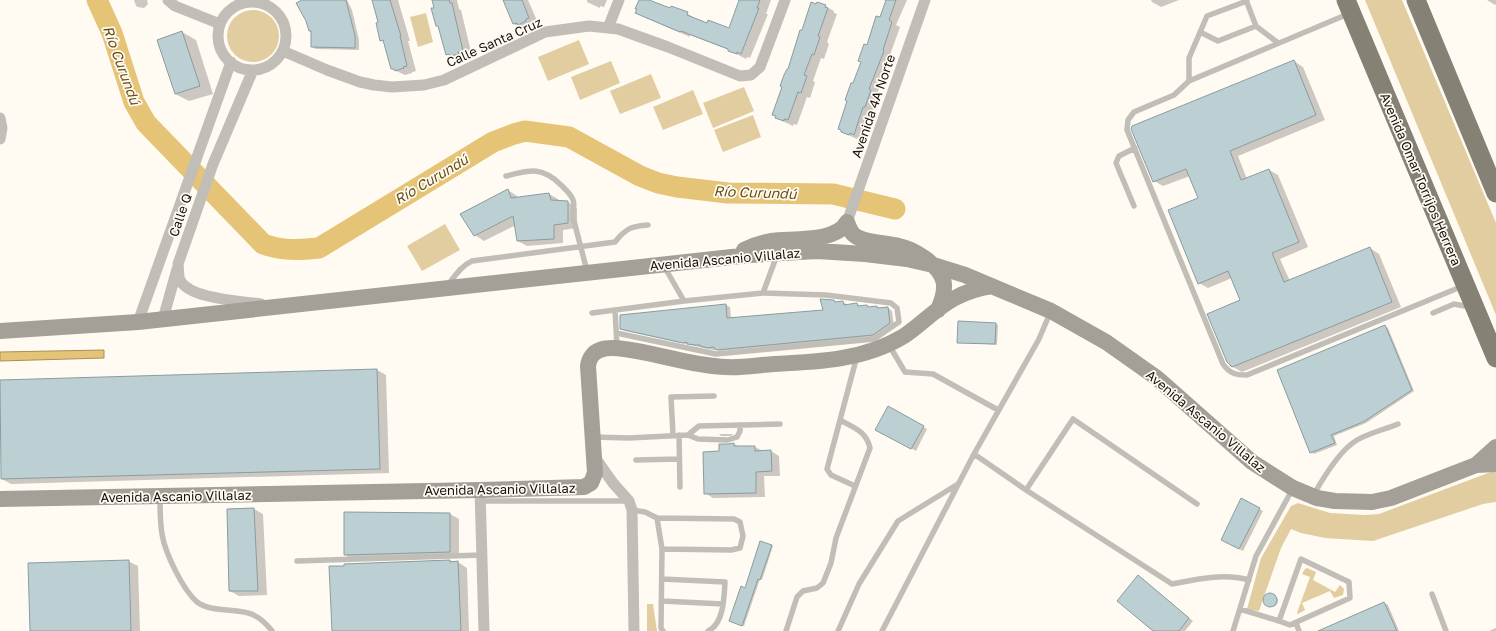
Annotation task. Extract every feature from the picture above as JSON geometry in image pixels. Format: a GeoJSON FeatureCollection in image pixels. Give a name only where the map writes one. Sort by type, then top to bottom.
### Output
{"type":"FeatureCollection","features":[{"type":"Feature","properties":{"kind":"highway"},"geometry":{"type":"LineString","coordinates":[[1416,0],[1496,193]]}},
{"type":"Feature","properties":{"kind":"highway","name":"Avenida Omar Torrijos Herrera"},"geometry":{"type":"LineString","coordinates":[[1348,6],[1465,285],[1492,343],[1496,358]]}},
{"type":"Feature","properties":{"kind":"main road"},"geometry":{"type":"LineString","coordinates":[[724,258],[765,242],[831,235],[841,230],[848,219]]}},
{"type":"Feature","properties":{"kind":"main road"},"geometry":{"type":"LineString","coordinates":[[848,219],[851,232],[859,238],[909,249],[933,264],[939,271],[944,282],[944,294],[938,310]]}},
{"type":"Feature","properties":{"kind":"main road","name":"Avenida Ascanio Villalaz"},"geometry":{"type":"LineString","coordinates":[[0,331],[138,322],[271,306],[778,253],[818,251],[857,253],[907,259],[933,264],[965,275],[1051,310],[1106,342],[1157,378],[1252,462],[1293,488],[1313,496],[1335,502],[1372,502],[1391,498],[1476,465],[1496,464]]}},
{"type":"Feature","properties":{"kind":"main road","name":"Avenida Ascanio Villalaz"},"geometry":{"type":"LineString","coordinates":[[0,499],[160,496],[481,496],[584,487],[591,483],[595,473],[589,362],[591,357],[598,351],[607,348],[617,348],[726,367],[800,363],[858,355],[875,350],[904,336],[938,310],[961,295],[992,286]]}},
{"type":"Feature","properties":{"kind":"main road","name":"Avenida Ascanio Villalaz"},"geometry":{"type":"LineString","coordinates":[[1476,465],[1496,447]]}},
{"type":"Feature","properties":{"kind":"street"},"geometry":{"type":"LineString","coordinates":[[168,0],[175,6],[220,24]]}},
{"type":"Feature","properties":{"kind":"street"},"geometry":{"type":"LineString","coordinates":[[608,28],[619,0]]}},
{"type":"Feature","properties":{"kind":"street","name":"Calle Santa Cruz"},"geometry":{"type":"LineString","coordinates":[[283,51],[360,82],[392,87],[424,85],[444,80],[545,32],[589,26],[618,29],[740,76],[751,76],[760,67],[785,0]]}},
{"type":"Feature","properties":{"kind":"street","name":"Avenida 4A Norte"},"geometry":{"type":"LineString","coordinates":[[848,219],[925,0]]}},
{"type":"Feature","properties":{"kind":"street"},"geometry":{"type":"LineString","coordinates":[[255,1],[273,4],[284,22],[286,42],[283,51],[274,63],[252,70],[245,69],[231,62],[224,54],[220,45],[218,34],[220,24],[224,16],[237,5],[255,1]]}},
{"type":"Feature","properties":{"kind":"street","name":"Calle Q"},"geometry":{"type":"LineString","coordinates":[[138,322],[231,62]]}},
{"type":"Feature","properties":{"kind":"street","name":"Calle Q"},"geometry":{"type":"LineString","coordinates":[[163,319],[178,264],[213,164],[252,70]]}},
{"type":"Feature","properties":{"kind":"street"},"geometry":{"type":"LineString","coordinates":[[0,118],[2,128],[0,139]]}},
{"type":"Feature","properties":{"kind":"street"},"geometry":{"type":"LineString","coordinates":[[178,264],[180,279],[187,288],[205,296],[271,306]]}},
{"type":"Feature","properties":{"kind":"street"},"geometry":{"type":"LineString","coordinates":[[594,456],[630,505],[634,631]]}},
{"type":"Feature","properties":{"kind":"street"},"geometry":{"type":"LineString","coordinates":[[481,496],[484,631]]}},
{"type":"Feature","properties":{"kind":"lane"},"geometry":{"type":"LineString","coordinates":[[1189,81],[1189,58],[1207,16],[1247,0],[1256,26],[1278,43]]}},
{"type":"Feature","properties":{"kind":"lane"},"geometry":{"type":"LineString","coordinates":[[1348,6],[1278,43],[1189,81],[1174,95],[1134,112],[1128,120],[1127,130],[1223,364],[1229,371],[1236,375],[1247,375],[1465,285]]}},
{"type":"Feature","properties":{"kind":"lane"},"geometry":{"type":"LineString","coordinates":[[1200,32],[1218,41],[1256,26]]}},
{"type":"Feature","properties":{"kind":"lane"},"geometry":{"type":"LineString","coordinates":[[1134,206],[1116,163],[1119,156],[1135,148]]}},
{"type":"Feature","properties":{"kind":"lane"},"geometry":{"type":"LineString","coordinates":[[506,176],[530,170],[551,175],[569,193],[574,204],[572,216],[587,273]]}},
{"type":"Feature","properties":{"kind":"lane"},"geometry":{"type":"LineString","coordinates":[[446,288],[460,269],[466,263],[472,261],[616,242],[622,233],[633,226],[648,225]]}},
{"type":"Feature","properties":{"kind":"lane"},"geometry":{"type":"LineString","coordinates":[[763,293],[778,253]]}},
{"type":"Feature","properties":{"kind":"lane"},"geometry":{"type":"LineString","coordinates":[[663,264],[684,301]]}},
{"type":"Feature","properties":{"kind":"lane"},"geometry":{"type":"LineString","coordinates":[[592,313],[684,301],[763,293],[826,295],[891,302],[897,308],[899,322],[874,339],[716,354],[616,332]]}},
{"type":"Feature","properties":{"kind":"lane"},"geometry":{"type":"LineString","coordinates":[[1433,314],[1454,304],[1475,308]]}},
{"type":"Feature","properties":{"kind":"lane"},"geometry":{"type":"LineString","coordinates":[[615,310],[617,348]]}},
{"type":"Feature","properties":{"kind":"lane"},"geometry":{"type":"LineString","coordinates":[[882,631],[974,454],[1039,339],[1051,310]]}},
{"type":"Feature","properties":{"kind":"lane"},"geometry":{"type":"LineString","coordinates":[[888,344],[906,372],[933,374],[998,410]]}},
{"type":"Feature","properties":{"kind":"lane"},"geometry":{"type":"LineString","coordinates":[[855,486],[831,475],[827,469],[858,355]]}},
{"type":"Feature","properties":{"kind":"lane"},"geometry":{"type":"LineString","coordinates":[[680,487],[679,459],[671,397],[714,396]]}},
{"type":"Feature","properties":{"kind":"lane"},"geometry":{"type":"LineString","coordinates":[[1026,490],[1073,419],[1197,504]]}},
{"type":"Feature","properties":{"kind":"lane"},"geometry":{"type":"LineString","coordinates":[[786,631],[797,597],[803,591],[817,588],[823,583],[831,563],[836,538],[870,448],[868,439],[862,432],[840,420]]}},
{"type":"Feature","properties":{"kind":"lane"},"geometry":{"type":"LineString","coordinates":[[592,437],[629,438],[676,435],[688,434],[699,426],[780,424]]}},
{"type":"Feature","properties":{"kind":"lane"},"geometry":{"type":"LineString","coordinates":[[1313,496],[1322,478],[1341,455],[1357,440],[1398,424]]}},
{"type":"Feature","properties":{"kind":"lane"},"geometry":{"type":"LineString","coordinates":[[688,434],[698,439],[728,440],[737,437],[740,431],[740,425]]}},
{"type":"Feature","properties":{"kind":"lane"},"geometry":{"type":"LineString","coordinates":[[974,454],[1026,490],[1172,584],[1210,576],[1236,576],[1249,580]]}},
{"type":"Feature","properties":{"kind":"lane"},"geometry":{"type":"LineString","coordinates":[[636,460],[679,459]]}},
{"type":"Feature","properties":{"kind":"lane"},"geometry":{"type":"LineString","coordinates":[[838,631],[859,584],[898,521],[959,483]]}},
{"type":"Feature","properties":{"kind":"lane"},"geometry":{"type":"LineString","coordinates":[[1233,631],[1256,556],[1293,488]]}},
{"type":"Feature","properties":{"kind":"lane"},"geometry":{"type":"LineString","coordinates":[[160,496],[162,534],[166,548],[190,594],[199,603],[210,608],[245,611],[258,617],[272,631]]}},
{"type":"Feature","properties":{"kind":"lane"},"geometry":{"type":"LineString","coordinates":[[481,496],[630,505],[657,518],[734,519],[740,522],[743,536],[740,548],[731,550],[662,549]]}},
{"type":"Feature","properties":{"kind":"lane"},"geometry":{"type":"LineString","coordinates":[[657,518],[662,549],[661,628],[663,631]]}},
{"type":"Feature","properties":{"kind":"lane"},"geometry":{"type":"LineString","coordinates":[[297,561],[482,556]]}},
{"type":"Feature","properties":{"kind":"lane"},"geometry":{"type":"LineString","coordinates":[[1240,610],[1290,625],[1350,598],[1349,582],[1301,559],[1278,621]]}},
{"type":"Feature","properties":{"kind":"lane"},"geometry":{"type":"LineString","coordinates":[[662,579],[725,582],[722,614],[712,629],[708,631]]}},
{"type":"Feature","properties":{"kind":"lane"},"geometry":{"type":"LineString","coordinates":[[1432,594],[1446,631]]}},
{"type":"Feature","properties":{"kind":"lane"},"geometry":{"type":"LineString","coordinates":[[662,601],[723,604]]}},
{"type":"Feature","properties":{"kind":"lane"},"geometry":{"type":"LineString","coordinates":[[1296,623],[1299,631]]}},
{"type":"Feature","properties":{"kind":"shaded area"},"geometry":{"type":"Polygon","coordinates":[[[1365,0],[1402,0],[1496,223],[1496,315],[1365,0]]]}},
{"type":"Feature","properties":{"kind":"shaded area"},"geometry":{"type":"Polygon","coordinates":[[[253,10],[267,14],[275,22],[279,36],[275,50],[267,58],[253,62],[239,58],[231,50],[227,36],[231,22],[239,14],[253,10]]]}},
{"type":"Feature","properties":{"kind":"shaded area"},"geometry":{"type":"Polygon","coordinates":[[[426,13],[433,42],[418,47],[410,17],[426,13]]]}},
{"type":"Feature","properties":{"kind":"shaded area"},"geometry":{"type":"Polygon","coordinates":[[[579,40],[589,64],[548,81],[538,57],[579,40]]]}},
{"type":"Feature","properties":{"kind":"shaded area"},"geometry":{"type":"Polygon","coordinates":[[[611,61],[620,83],[580,100],[571,77],[611,61]]]}},
{"type":"Feature","properties":{"kind":"shaded area"},"geometry":{"type":"Polygon","coordinates":[[[651,74],[661,98],[620,114],[610,91],[651,74]]]}},
{"type":"Feature","properties":{"kind":"shaded area"},"geometry":{"type":"Polygon","coordinates":[[[744,87],[754,111],[713,128],[703,103],[744,87]]]}},
{"type":"Feature","properties":{"kind":"shaded area"},"geometry":{"type":"Polygon","coordinates":[[[693,90],[703,114],[663,130],[653,107],[693,90]]]}},
{"type":"Feature","properties":{"kind":"shaded area"},"geometry":{"type":"Polygon","coordinates":[[[753,115],[761,137],[723,152],[714,130],[753,115]]]}},
{"type":"Feature","properties":{"kind":"shaded area"},"geometry":{"type":"Polygon","coordinates":[[[445,224],[460,250],[422,271],[407,246],[445,224]]]}},
{"type":"Feature","properties":{"kind":"shaded area"},"geometry":{"type":"Polygon","coordinates":[[[104,350],[104,358],[0,361],[0,352],[104,350]]]}},
{"type":"Feature","properties":{"kind":"shaded area"},"geometry":{"type":"Polygon","coordinates":[[[1496,470],[1496,502],[1483,504],[1373,541],[1325,538],[1301,533],[1291,529],[1281,548],[1259,611],[1247,609],[1261,558],[1291,506],[1298,503],[1330,513],[1364,515],[1379,514],[1496,470]]]}},
{"type":"Feature","properties":{"kind":"shaded area"},"geometry":{"type":"Polygon","coordinates":[[[1307,568],[1316,572],[1313,580],[1335,592],[1340,585],[1344,589],[1343,595],[1334,598],[1330,591],[1302,603],[1305,610],[1298,614],[1297,613],[1310,577],[1302,574],[1307,568]]]}},
{"type":"Feature","properties":{"kind":"shaded area"},"geometry":{"type":"Polygon","coordinates":[[[647,604],[653,604],[657,631],[647,631],[647,604]]]}},
{"type":"Feature","properties":{"kind":"building"},"geometry":{"type":"Polygon","coordinates":[[[302,0],[346,0],[355,36],[355,48],[311,47],[311,31],[309,31],[306,21],[296,3],[302,0]]]}},
{"type":"Feature","properties":{"kind":"building"},"geometry":{"type":"Polygon","coordinates":[[[372,0],[390,0],[401,36],[407,66],[403,67],[404,68],[395,71],[394,69],[391,69],[383,40],[380,41],[376,23],[378,22],[372,0]]]}},
{"type":"Feature","properties":{"kind":"building"},"geometry":{"type":"Polygon","coordinates":[[[432,0],[449,0],[450,3],[452,3],[463,51],[458,52],[459,54],[450,56],[449,54],[446,55],[431,8],[434,8],[432,0]]]}},
{"type":"Feature","properties":{"kind":"building"},"geometry":{"type":"Polygon","coordinates":[[[503,0],[522,0],[529,18],[518,25],[517,23],[513,24],[503,0]]]}},
{"type":"Feature","properties":{"kind":"building"},"geometry":{"type":"Polygon","coordinates":[[[639,0],[649,0],[670,8],[671,6],[688,12],[687,15],[707,23],[708,20],[729,28],[739,0],[760,0],[757,8],[759,8],[741,54],[737,52],[737,54],[728,51],[728,49],[681,31],[680,32],[635,13],[639,0]]]}},
{"type":"Feature","properties":{"kind":"building"},"geometry":{"type":"Polygon","coordinates":[[[886,0],[896,0],[889,20],[892,22],[883,50],[884,51],[869,89],[871,90],[865,107],[863,107],[854,135],[850,133],[849,135],[838,129],[847,101],[845,100],[861,62],[858,61],[864,44],[867,45],[876,16],[880,17],[886,0]]]}},
{"type":"Feature","properties":{"kind":"building"},"geometry":{"type":"Polygon","coordinates":[[[811,2],[826,5],[825,7],[828,8],[818,36],[820,37],[814,55],[812,54],[804,75],[807,76],[801,93],[798,92],[788,120],[784,119],[784,121],[775,118],[776,116],[772,115],[782,87],[780,86],[788,69],[800,30],[802,30],[811,2]]]}},
{"type":"Feature","properties":{"kind":"building"},"geometry":{"type":"Polygon","coordinates":[[[182,31],[200,86],[175,94],[157,40],[182,31]]]}},
{"type":"Feature","properties":{"kind":"building"},"geometry":{"type":"Polygon","coordinates":[[[1294,60],[1316,115],[1230,151],[1241,180],[1269,169],[1299,242],[1272,253],[1284,282],[1370,247],[1392,302],[1232,367],[1227,362],[1207,314],[1240,300],[1228,271],[1198,284],[1168,210],[1198,198],[1186,169],[1153,182],[1131,129],[1132,126],[1294,60]]]}},
{"type":"Feature","properties":{"kind":"building"},"geometry":{"type":"Polygon","coordinates":[[[508,189],[511,198],[549,193],[551,200],[568,201],[568,223],[554,225],[554,239],[517,241],[513,216],[474,236],[460,214],[508,189]]]}},
{"type":"Feature","properties":{"kind":"building"},"geometry":{"type":"Polygon","coordinates":[[[820,299],[834,300],[835,302],[843,301],[844,305],[857,303],[858,306],[877,306],[877,308],[888,307],[890,323],[873,335],[716,350],[714,347],[708,348],[700,345],[687,344],[687,342],[683,343],[620,329],[620,315],[726,304],[727,318],[823,310],[820,299]]]}},
{"type":"Feature","properties":{"kind":"building"},"geometry":{"type":"Polygon","coordinates":[[[958,321],[996,323],[995,344],[957,343],[958,321]]]}},
{"type":"Feature","properties":{"kind":"building"},"geometry":{"type":"Polygon","coordinates":[[[1385,325],[1412,390],[1363,422],[1331,435],[1335,443],[1310,453],[1277,370],[1385,325]]]}},
{"type":"Feature","properties":{"kind":"building"},"geometry":{"type":"Polygon","coordinates":[[[377,369],[380,469],[1,479],[0,380],[377,369]]]}},
{"type":"Feature","properties":{"kind":"building"},"geometry":{"type":"Polygon","coordinates":[[[888,406],[924,426],[911,449],[875,430],[888,406]]]}},
{"type":"Feature","properties":{"kind":"building"},"geometry":{"type":"Polygon","coordinates":[[[734,443],[734,446],[755,446],[755,451],[771,450],[772,471],[756,472],[756,493],[704,494],[703,452],[719,451],[719,444],[734,443]]]}},
{"type":"Feature","properties":{"kind":"building"},"geometry":{"type":"Polygon","coordinates":[[[1241,498],[1260,508],[1239,549],[1221,540],[1241,498]]]}},
{"type":"Feature","properties":{"kind":"building"},"geometry":{"type":"Polygon","coordinates":[[[254,508],[258,591],[229,591],[227,509],[254,508]]]}},
{"type":"Feature","properties":{"kind":"building"},"geometry":{"type":"Polygon","coordinates":[[[344,512],[450,513],[450,552],[344,555],[344,512]]]}},
{"type":"Feature","properties":{"kind":"building"},"geometry":{"type":"Polygon","coordinates":[[[760,541],[772,545],[760,580],[758,579],[742,626],[729,621],[741,586],[745,588],[760,541]]]}},
{"type":"Feature","properties":{"kind":"building"},"geometry":{"type":"Polygon","coordinates":[[[129,560],[131,631],[30,631],[28,563],[129,560]]]}},
{"type":"Feature","properties":{"kind":"building"},"geometry":{"type":"Polygon","coordinates":[[[450,560],[450,562],[458,561],[461,631],[332,631],[329,566],[344,566],[344,564],[450,560]]]}},
{"type":"Feature","properties":{"kind":"building"},"geometry":{"type":"Polygon","coordinates":[[[1138,575],[1189,618],[1179,631],[1153,631],[1117,601],[1138,575]]]}},
{"type":"Feature","properties":{"kind":"building"},"geometry":{"type":"Polygon","coordinates":[[[1270,593],[1275,595],[1277,600],[1275,605],[1270,607],[1265,605],[1263,600],[1265,595],[1270,593]]]}},
{"type":"Feature","properties":{"kind":"building"},"geometry":{"type":"Polygon","coordinates":[[[1384,602],[1397,631],[1318,631],[1384,602]]]}},
{"type":"Feature","properties":{"kind":"waterway","name":"Río Curundú"},"geometry":{"type":"LineString","coordinates":[[97,0],[112,33],[134,102],[146,123],[263,244],[277,248],[319,248],[493,142],[525,131],[569,137],[640,176],[658,183],[677,187],[728,193],[833,194],[895,209]]}}]}
